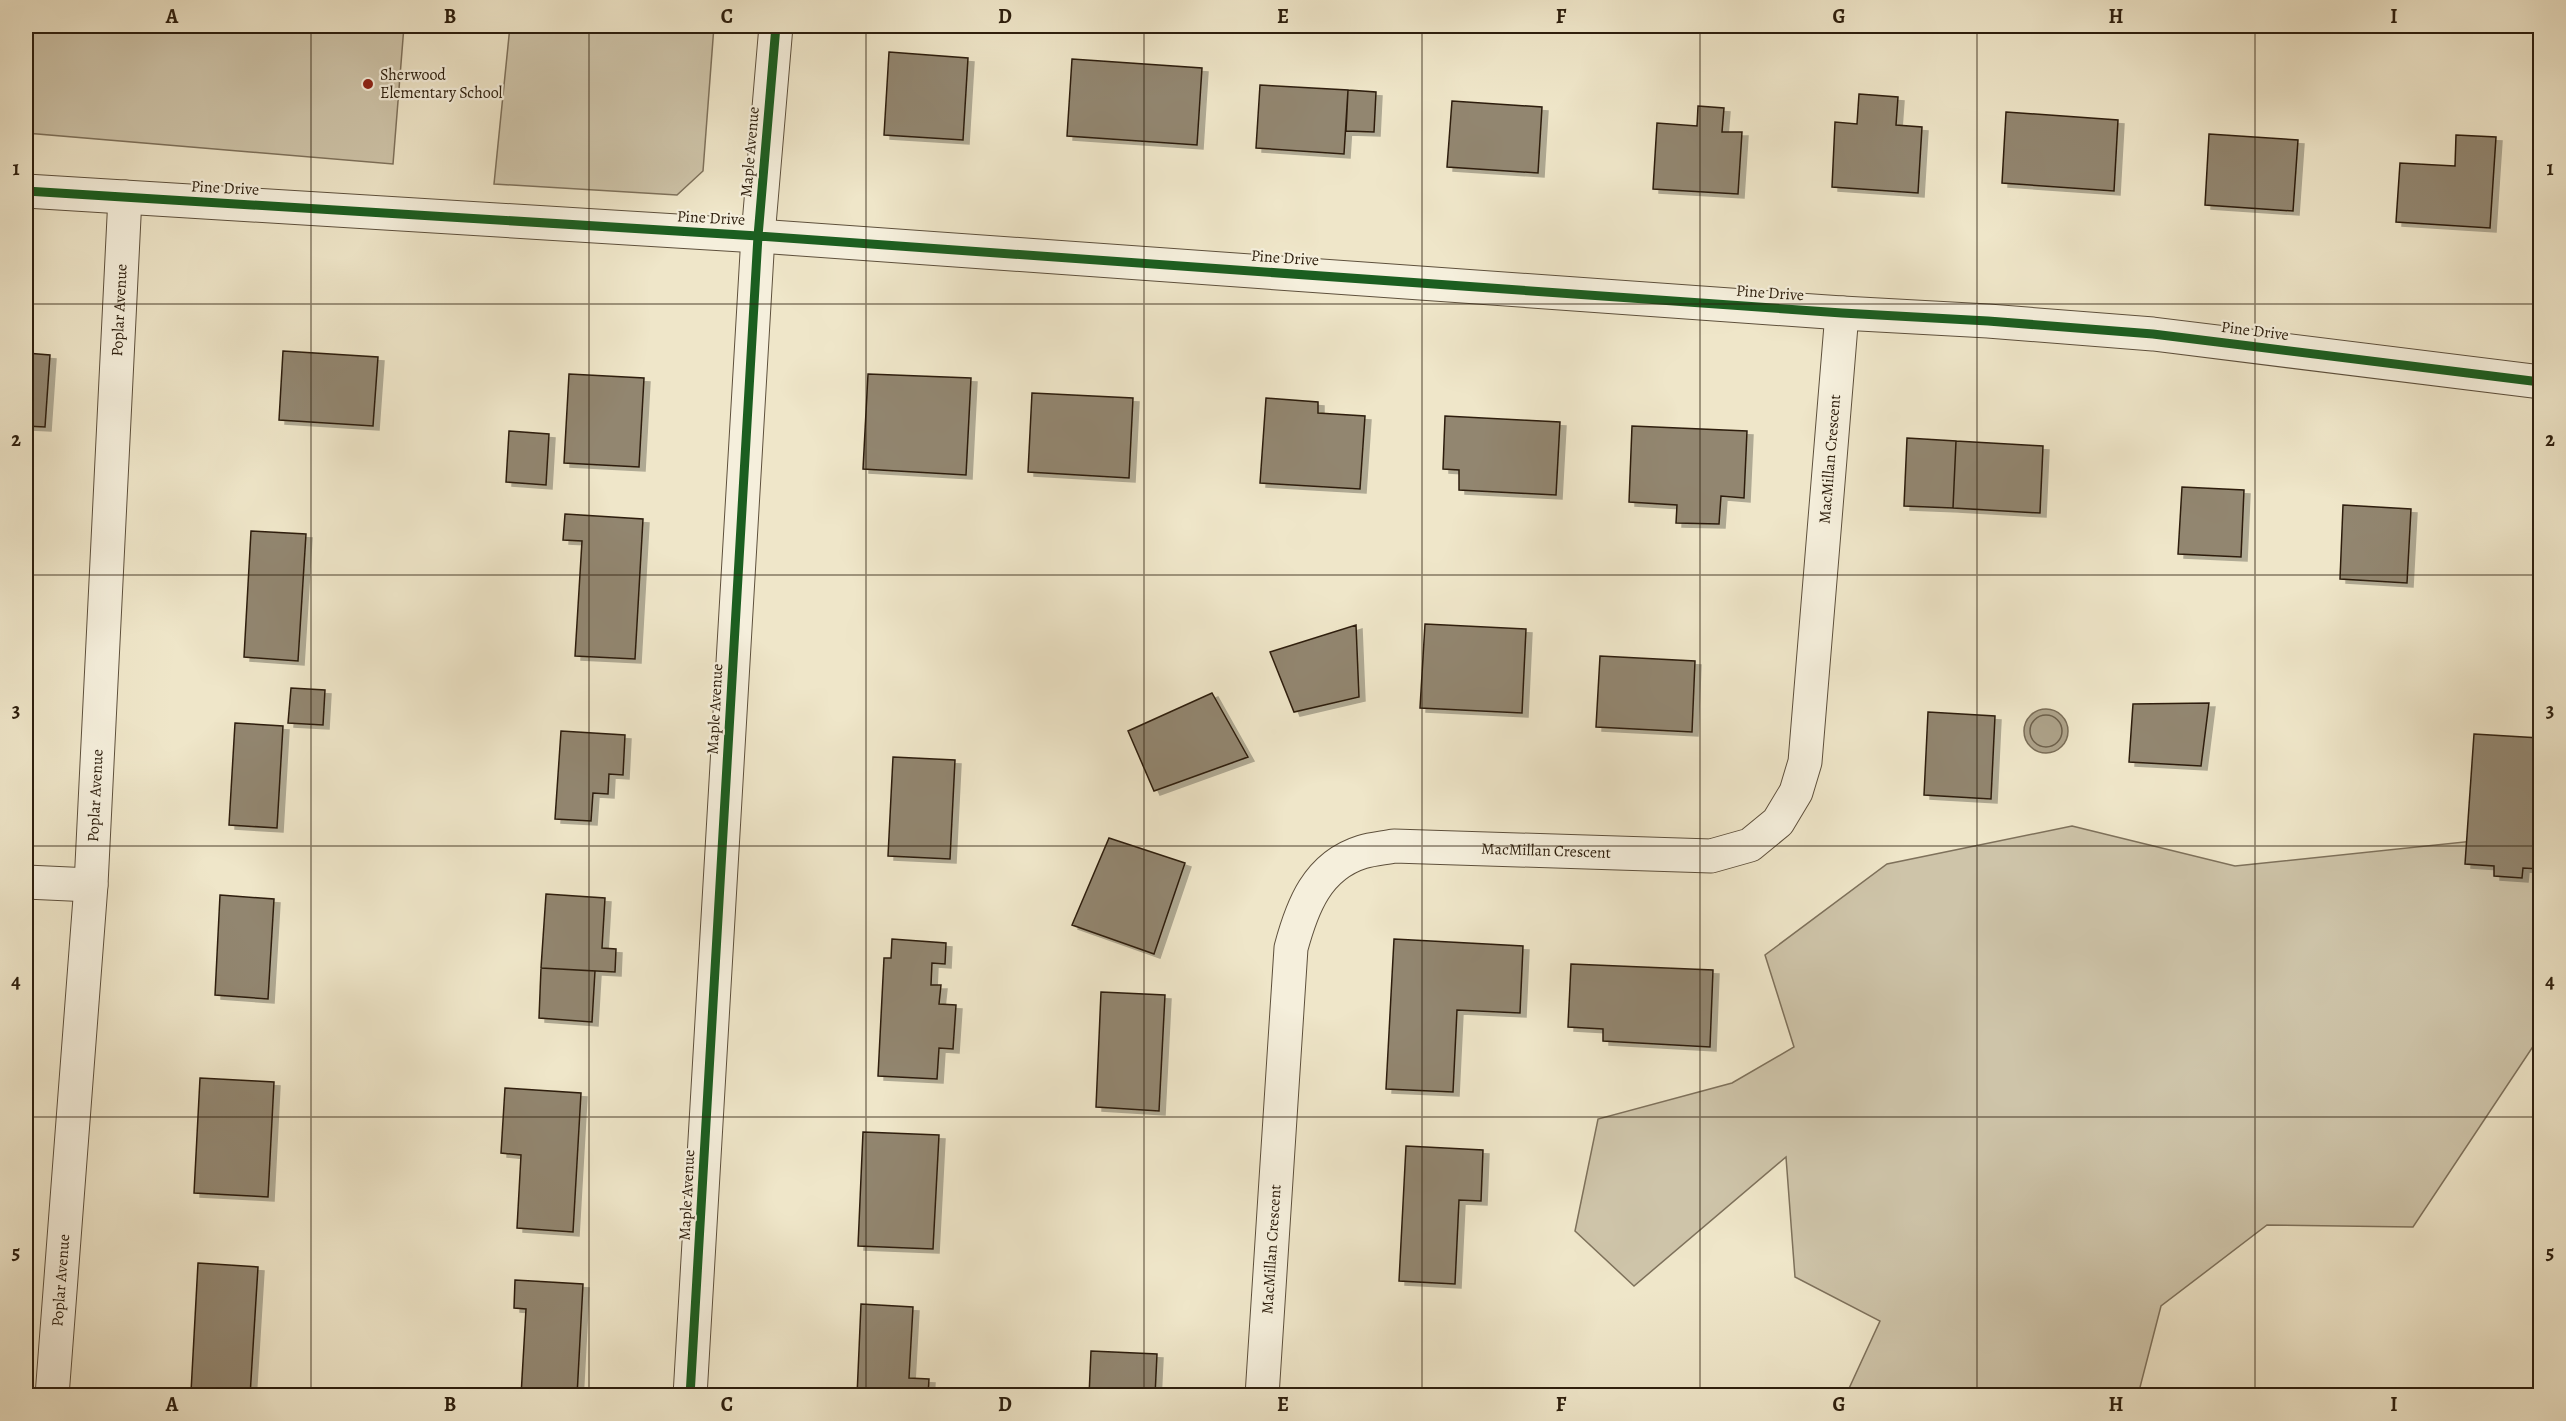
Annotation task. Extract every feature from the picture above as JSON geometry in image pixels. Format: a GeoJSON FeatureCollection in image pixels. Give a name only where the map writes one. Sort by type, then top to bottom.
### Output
{"type":"FeatureCollection","features":[{"type":"Feature","properties":{"kind":"street","name":"Maple Avenue"},"geometry":{"type":"LineString","coordinates":[[690,1395],[758,236],[776,26]]}},
{"type":"Feature","properties":{"kind":"street","name":"Pine Drive"},"geometry":{"type":"LineString","coordinates":[[26,191],[758,236],[1842,313],[1988,321],[2153,334],[2541,382]]}},
{"type":"Feature","properties":{"kind":"street","name":"Poplar Avenue"},"geometry":{"type":"LineString","coordinates":[[52,1395],[91,885],[125,197]]}},
{"type":"Feature","properties":{"kind":"street","name":"MacMillan Crescent"},"geometry":{"type":"LineString","coordinates":[[1262,1395],[1291,948],[1301,911],[1326,872],[1360,852],[1394,846],[1711,856],[1750,844],[1778,822],[1796,792],[1805,762],[1842,313]]}},
{"type":"Feature","properties":{"kind":"street"},"geometry":{"type":"LineString","coordinates":[[26,882],[91,885]]}},
{"type":"Feature","properties":{"kind":"shaded area"},"geometry":{"type":"Polygon","coordinates":[[[26,26],[404,26],[393,164],[26,133],[26,26]]]}},
{"type":"Feature","properties":{"kind":"shaded area"},"geometry":{"type":"Polygon","coordinates":[[[510,26],[714,26],[703,171],[677,195],[494,184],[510,26]]]}},
{"type":"Feature","properties":{"kind":"shaded area"},"geometry":{"type":"Polygon","coordinates":[[[2072,826],[2235,866],[2540,834],[2540,1036],[2413,1227],[2267,1225],[2161,1306],[2138,1395],[1846,1395],[1880,1321],[1795,1277],[1786,1157],[1634,1286],[1575,1231],[1598,1119],[1732,1083],[1794,1047],[1765,955],[1887,864],[2072,826]]]}},
{"type":"Feature","properties":{"kind":"water"},"geometry":{"type":"Polygon","coordinates":[[[2046,709],[2062,715],[2068,731],[2062,747],[2046,753],[2030,747],[2024,731],[2030,715],[2046,709]]]}},
{"type":"Feature","properties":{"kind":"building"},"geometry":{"type":"Polygon","coordinates":[[[889,52],[968,58],[963,140],[884,135],[889,52]]]}},
{"type":"Feature","properties":{"kind":"building"},"geometry":{"type":"Polygon","coordinates":[[[1072,59],[1202,68],[1197,145],[1067,136],[1072,59]]]}},
{"type":"Feature","properties":{"kind":"building"},"geometry":{"type":"Polygon","coordinates":[[[1260,85],[1348,90],[1344,154],[1256,148],[1260,85]]]}},
{"type":"Feature","properties":{"kind":"building"},"geometry":{"type":"Polygon","coordinates":[[[1348,90],[1376,92],[1374,132],[1346,131],[1348,90]]]}},
{"type":"Feature","properties":{"kind":"building"},"geometry":{"type":"Polygon","coordinates":[[[1859,94],[1898,97],[1896,125],[1922,127],[1918,193],[1832,187],[1835,122],[1857,124],[1859,94]]]}},
{"type":"Feature","properties":{"kind":"building"},"geometry":{"type":"Polygon","coordinates":[[[1452,101],[1542,107],[1538,173],[1447,167],[1452,101]]]}},
{"type":"Feature","properties":{"kind":"building"},"geometry":{"type":"Polygon","coordinates":[[[1698,106],[1724,108],[1722,132],[1742,132],[1738,194],[1653,189],[1657,123],[1697,126],[1698,106]]]}},
{"type":"Feature","properties":{"kind":"building"},"geometry":{"type":"Polygon","coordinates":[[[2006,112],[2118,120],[2114,191],[2002,183],[2006,112]]]}},
{"type":"Feature","properties":{"kind":"building"},"geometry":{"type":"Polygon","coordinates":[[[2209,134],[2298,140],[2293,211],[2205,205],[2209,134]]]}},
{"type":"Feature","properties":{"kind":"building"},"geometry":{"type":"Polygon","coordinates":[[[2456,135],[2496,137],[2490,228],[2396,222],[2400,163],[2455,166],[2456,135]]]}},
{"type":"Feature","properties":{"kind":"building"},"geometry":{"type":"Polygon","coordinates":[[[283,351],[378,357],[373,426],[279,420],[283,351]]]}},
{"type":"Feature","properties":{"kind":"building"},"geometry":{"type":"Polygon","coordinates":[[[26,353],[50,355],[45,427],[26,426],[26,353]]]}},
{"type":"Feature","properties":{"kind":"building"},"geometry":{"type":"Polygon","coordinates":[[[569,374],[644,378],[639,467],[564,463],[569,374]]]}},
{"type":"Feature","properties":{"kind":"building"},"geometry":{"type":"Polygon","coordinates":[[[868,374],[971,378],[966,475],[863,469],[868,374]]]}},
{"type":"Feature","properties":{"kind":"building"},"geometry":{"type":"Polygon","coordinates":[[[1032,393],[1133,398],[1129,478],[1028,472],[1032,393]]]}},
{"type":"Feature","properties":{"kind":"building"},"geometry":{"type":"Polygon","coordinates":[[[1266,398],[1318,402],[1318,413],[1365,416],[1360,489],[1260,483],[1266,398]]]}},
{"type":"Feature","properties":{"kind":"building"},"geometry":{"type":"Polygon","coordinates":[[[1445,416],[1560,422],[1556,495],[1459,490],[1459,470],[1443,469],[1445,416]]]}},
{"type":"Feature","properties":{"kind":"building"},"geometry":{"type":"Polygon","coordinates":[[[1632,426],[1747,431],[1744,498],[1721,496],[1719,524],[1676,523],[1677,505],[1629,502],[1632,426]]]}},
{"type":"Feature","properties":{"kind":"building"},"geometry":{"type":"Polygon","coordinates":[[[509,431],[549,434],[546,485],[506,482],[509,431]]]}},
{"type":"Feature","properties":{"kind":"building"},"geometry":{"type":"Polygon","coordinates":[[[1907,438],[1956,441],[1953,508],[1904,506],[1907,438]]]}},
{"type":"Feature","properties":{"kind":"building"},"geometry":{"type":"Polygon","coordinates":[[[1956,441],[2043,446],[2040,513],[1953,508],[1956,441]]]}},
{"type":"Feature","properties":{"kind":"building"},"geometry":{"type":"Polygon","coordinates":[[[2182,487],[2244,490],[2241,557],[2178,554],[2182,487]]]}},
{"type":"Feature","properties":{"kind":"building"},"geometry":{"type":"Polygon","coordinates":[[[2343,505],[2411,509],[2407,583],[2340,579],[2343,505]]]}},
{"type":"Feature","properties":{"kind":"building"},"geometry":{"type":"Polygon","coordinates":[[[565,514],[643,519],[635,659],[575,656],[582,541],[563,540],[565,514]]]}},
{"type":"Feature","properties":{"kind":"building"},"geometry":{"type":"Polygon","coordinates":[[[251,531],[306,534],[298,661],[244,657],[251,531]]]}},
{"type":"Feature","properties":{"kind":"building"},"geometry":{"type":"Polygon","coordinates":[[[1425,624],[1526,629],[1522,713],[1420,708],[1425,624]]]}},
{"type":"Feature","properties":{"kind":"building"},"geometry":{"type":"Polygon","coordinates":[[[1356,625],[1359,697],[1294,712],[1270,652],[1356,625]]]}},
{"type":"Feature","properties":{"kind":"building"},"geometry":{"type":"Polygon","coordinates":[[[1600,656],[1695,661],[1692,732],[1596,727],[1600,656]]]}},
{"type":"Feature","properties":{"kind":"building"},"geometry":{"type":"Polygon","coordinates":[[[291,688],[325,690],[323,725],[288,723],[291,688]]]}},
{"type":"Feature","properties":{"kind":"building"},"geometry":{"type":"Polygon","coordinates":[[[1212,693],[1248,757],[1154,791],[1128,731],[1212,693]]]}},
{"type":"Feature","properties":{"kind":"building"},"geometry":{"type":"Polygon","coordinates":[[[2209,703],[2201,766],[2129,762],[2133,704],[2209,703]]]}},
{"type":"Feature","properties":{"kind":"building"},"geometry":{"type":"Polygon","coordinates":[[[1928,712],[1995,716],[1991,799],[1924,795],[1928,712]]]}},
{"type":"Feature","properties":{"kind":"building"},"geometry":{"type":"Polygon","coordinates":[[[235,723],[283,726],[277,828],[229,825],[235,723]]]}},
{"type":"Feature","properties":{"kind":"building"},"geometry":{"type":"Polygon","coordinates":[[[561,731],[625,735],[623,775],[609,774],[608,794],[593,793],[591,821],[555,819],[561,731]]]}},
{"type":"Feature","properties":{"kind":"building"},"geometry":{"type":"Polygon","coordinates":[[[2474,734],[2540,738],[2540,869],[2523,868],[2522,878],[2494,876],[2494,866],[2465,864],[2474,734]]]}},
{"type":"Feature","properties":{"kind":"building"},"geometry":{"type":"Polygon","coordinates":[[[893,757],[955,760],[950,859],[888,856],[893,757]]]}},
{"type":"Feature","properties":{"kind":"building"},"geometry":{"type":"Polygon","coordinates":[[[1109,838],[1185,863],[1154,954],[1072,925],[1109,838]]]}},
{"type":"Feature","properties":{"kind":"building"},"geometry":{"type":"Polygon","coordinates":[[[546,894],[605,898],[602,948],[616,949],[615,972],[541,968],[546,894]]]}},
{"type":"Feature","properties":{"kind":"building"},"geometry":{"type":"Polygon","coordinates":[[[220,895],[274,899],[268,999],[215,995],[220,895]]]}},
{"type":"Feature","properties":{"kind":"building"},"geometry":{"type":"Polygon","coordinates":[[[892,939],[946,943],[945,964],[932,963],[931,985],[941,985],[939,1004],[956,1005],[953,1049],[939,1048],[937,1079],[878,1076],[884,958],[891,958],[892,939]]]}},
{"type":"Feature","properties":{"kind":"building"},"geometry":{"type":"Polygon","coordinates":[[[1394,939],[1523,946],[1520,1013],[1457,1010],[1453,1092],[1386,1089],[1394,939]]]}},
{"type":"Feature","properties":{"kind":"building"},"geometry":{"type":"Polygon","coordinates":[[[1571,964],[1713,970],[1710,1047],[1603,1041],[1603,1029],[1568,1027],[1571,964]]]}},
{"type":"Feature","properties":{"kind":"building"},"geometry":{"type":"Polygon","coordinates":[[[541,968],[595,971],[592,1022],[539,1018],[541,968]]]}},
{"type":"Feature","properties":{"kind":"building"},"geometry":{"type":"Polygon","coordinates":[[[1101,992],[1165,995],[1159,1111],[1096,1107],[1101,992]]]}},
{"type":"Feature","properties":{"kind":"building"},"geometry":{"type":"Polygon","coordinates":[[[200,1078],[274,1082],[268,1197],[194,1193],[200,1078]]]}},
{"type":"Feature","properties":{"kind":"building"},"geometry":{"type":"Polygon","coordinates":[[[505,1088],[581,1093],[573,1232],[517,1228],[521,1155],[501,1153],[505,1088]]]}},
{"type":"Feature","properties":{"kind":"building"},"geometry":{"type":"Polygon","coordinates":[[[863,1132],[939,1135],[933,1249],[858,1246],[863,1132]]]}},
{"type":"Feature","properties":{"kind":"building"},"geometry":{"type":"Polygon","coordinates":[[[1406,1146],[1483,1150],[1481,1201],[1459,1200],[1455,1284],[1399,1281],[1406,1146]]]}},
{"type":"Feature","properties":{"kind":"building"},"geometry":{"type":"Polygon","coordinates":[[[198,1263],[258,1267],[250,1396],[191,1392],[198,1263]]]}},
{"type":"Feature","properties":{"kind":"building"},"geometry":{"type":"Polygon","coordinates":[[[515,1280],[583,1284],[577,1396],[521,1396],[526,1309],[514,1308],[515,1280]]]}},
{"type":"Feature","properties":{"kind":"building"},"geometry":{"type":"Polygon","coordinates":[[[861,1304],[913,1307],[909,1378],[929,1379],[928,1396],[857,1396],[861,1304]]]}},
{"type":"Feature","properties":{"kind":"building"},"geometry":{"type":"Polygon","coordinates":[[[1091,1351],[1157,1354],[1155,1396],[1089,1396],[1091,1351]]]}},
{"type":"Feature","properties":{"kind":"cycle path"},"geometry":{"type":"LineString","coordinates":[[690,1396],[758,236],[776,26]]}},
{"type":"Feature","properties":{"kind":"cycle path"},"geometry":{"type":"LineString","coordinates":[[26,191],[758,236],[1842,313],[1988,321],[2153,334],[2540,382]]}},
{"type":"Feature","properties":{"kind":"place","name":"Sherwood Elementary School"},"geometry":{"type":"Point","coordinates":[368,84]}}]}
